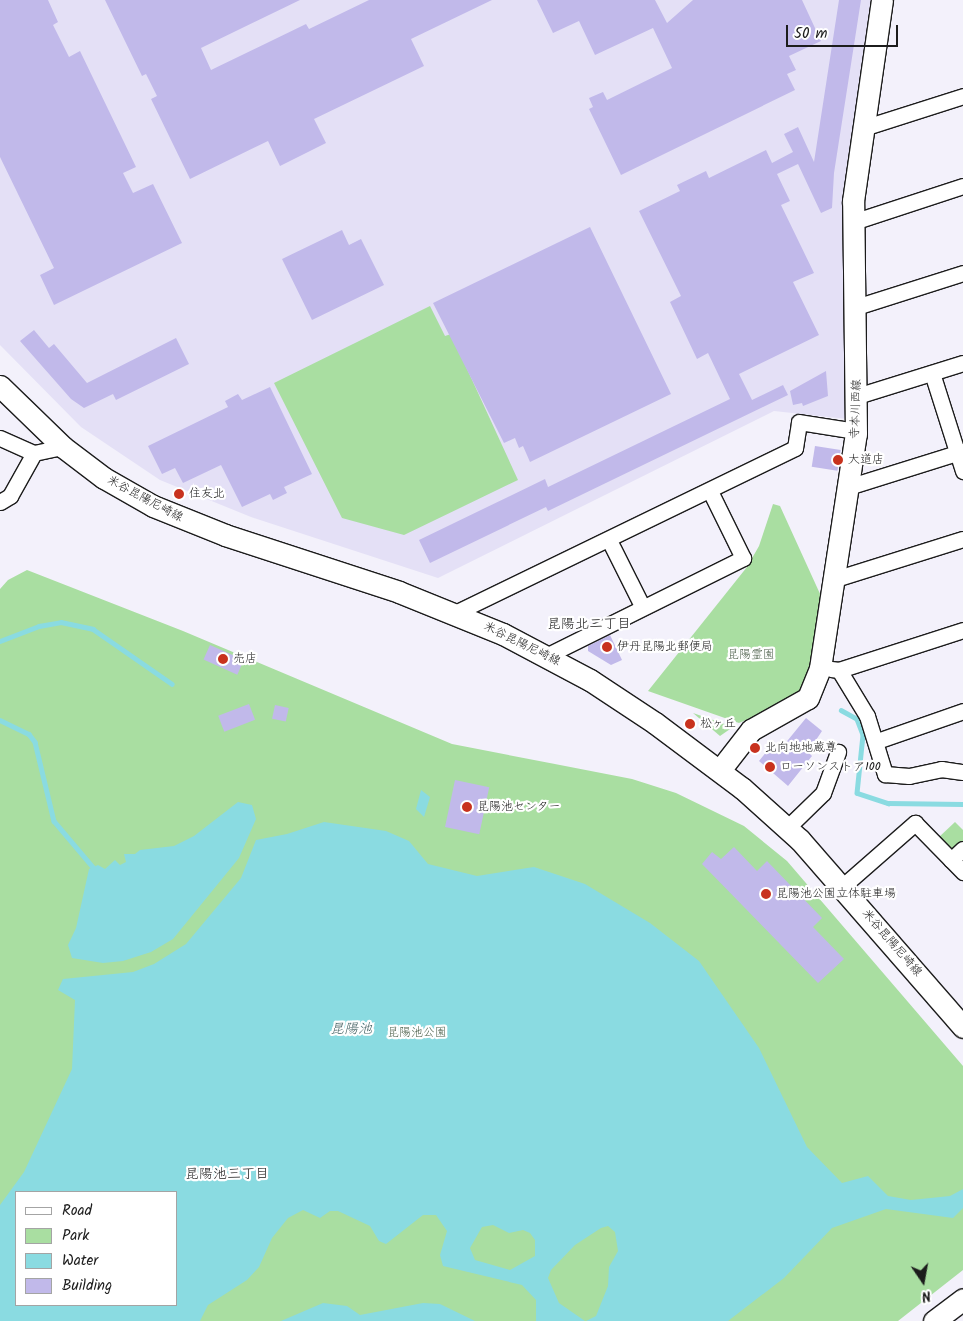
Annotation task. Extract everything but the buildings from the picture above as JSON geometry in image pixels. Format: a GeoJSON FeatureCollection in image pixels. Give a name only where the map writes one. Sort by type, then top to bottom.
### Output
{"type":"FeatureCollection","features":[{"type":"Feature","properties":{"kind":"main road","name":"寺本川西線"},"geometry":{"type":"LineString","coordinates":[[720,770],[751,730],[808,698],[830,669],[832,580],[856,431],[856,307],[853,222],[863,128],[882,0]]}},
{"type":"Feature","properties":{"kind":"main road","name":"米谷昆陽尼崎線"},"geometry":{"type":"LineString","coordinates":[[0,386],[63,447],[125,490],[186,521],[456,613],[548,655],[648,718],[720,770],[786,828],[843,886],[963,1027]]}},
{"type":"Feature","properties":{"kind":"main road"},"geometry":{"type":"LineString","coordinates":[[934,1321],[963,1298]]}},
{"type":"Feature","properties":{"kind":"street"},"geometry":{"type":"LineString","coordinates":[[863,128],[963,96]]}},
{"type":"Feature","properties":{"kind":"street"},"geometry":{"type":"LineString","coordinates":[[853,222],[963,186]]}},
{"type":"Feature","properties":{"kind":"street"},"geometry":{"type":"LineString","coordinates":[[856,307],[963,273]]}},
{"type":"Feature","properties":{"kind":"street"},"geometry":{"type":"LineString","coordinates":[[857,396],[963,363]]}},
{"type":"Feature","properties":{"kind":"street"},"geometry":{"type":"LineString","coordinates":[[932,373],[960,452],[963,471]]}},
{"type":"Feature","properties":{"kind":"street"},"geometry":{"type":"LineString","coordinates":[[456,613],[795,448],[798,422],[856,431]]}},
{"type":"Feature","properties":{"kind":"street"},"geometry":{"type":"LineString","coordinates":[[0,438],[34,453],[63,447]]}},
{"type":"Feature","properties":{"kind":"street"},"geometry":{"type":"LineString","coordinates":[[848,488],[960,452]]}},
{"type":"Feature","properties":{"kind":"street"},"geometry":{"type":"LineString","coordinates":[[0,502],[10,496],[34,453]]}},
{"type":"Feature","properties":{"kind":"street"},"geometry":{"type":"LineString","coordinates":[[548,655],[642,606],[743,558],[710,490]]}},
{"type":"Feature","properties":{"kind":"street"},"geometry":{"type":"LineString","coordinates":[[832,580],[963,539]]}},
{"type":"Feature","properties":{"kind":"street"},"geometry":{"type":"LineString","coordinates":[[609,540],[642,606]]}},
{"type":"Feature","properties":{"kind":"street"},"geometry":{"type":"LineString","coordinates":[[963,630],[830,669],[858,698],[877,741],[884,774],[888,776],[909,776],[941,769],[963,772]]}},
{"type":"Feature","properties":{"kind":"street"},"geometry":{"type":"LineString","coordinates":[[877,741],[963,712]]}},
{"type":"Feature","properties":{"kind":"street"},"geometry":{"type":"LineString","coordinates":[[786,828],[834,783],[838,752]]}},
{"type":"Feature","properties":{"kind":"street"},"geometry":{"type":"LineString","coordinates":[[843,886],[914,824],[963,872]]}},
{"type":"Feature","properties":{"kind":"street"},"geometry":{"type":"LineString","coordinates":[[951,860],[963,849]]}},
{"type":"Feature","properties":{"kind":"shaded area"},"geometry":{"type":"Polygon","coordinates":[[[0,0],[873,0],[847,419],[774,411],[438,578],[251,517],[160,480],[81,427],[0,345],[0,0]]]}},
{"type":"Feature","properties":{"kind":"green space"},"geometry":{"type":"Polygon","coordinates":[[[430,306],[445,336],[451,334],[518,480],[404,535],[342,518],[274,383],[430,306]]]}},
{"type":"Feature","properties":{"kind":"green space","name":"昆陽霊園"},"geometry":{"type":"Polygon","coordinates":[[[773,504],[780,506],[821,596],[806,685],[793,700],[739,723],[648,691],[747,567],[759,546],[773,504]]]}},
{"type":"Feature","properties":{"kind":"green space","name":"昆陽池公園"},"geometry":{"type":"Polygon","coordinates":[[[27,570],[183,631],[452,744],[632,779],[676,793],[744,826],[787,861],[963,1066],[963,1270],[898,1321],[0,1321],[0,589],[8,580],[27,570]]]}},
{"type":"Feature","properties":{"kind":"green space"},"geometry":{"type":"Polygon","coordinates":[[[693,713],[733,727],[720,736],[693,713]]]}},
{"type":"Feature","properties":{"kind":"green space"},"geometry":{"type":"Polygon","coordinates":[[[955,822],[963,830],[963,845],[952,853],[938,838],[955,822]]]}},
{"type":"Feature","properties":{"kind":"water"},"geometry":{"type":"Polygon","coordinates":[[[421,790],[430,797],[424,817],[416,809],[421,790]]]}},
{"type":"Feature","properties":{"kind":"water"},"geometry":{"type":"Polygon","coordinates":[[[238,802],[252,805],[256,819],[239,858],[173,939],[151,952],[123,961],[103,963],[72,958],[68,945],[76,928],[89,869],[98,865],[105,869],[115,860],[120,865],[126,862],[124,854],[135,854],[140,850],[174,846],[194,836],[238,802]]]}},
{"type":"Feature","properties":{"kind":"water","name":"昆陽池"},"geometry":{"type":"Polygon","coordinates":[[[324,822],[386,831],[409,841],[428,864],[477,876],[534,867],[585,884],[650,923],[699,961],[759,1048],[807,1147],[842,1183],[868,1176],[888,1196],[911,1200],[950,1196],[963,1189],[963,1208],[953,1218],[886,1209],[832,1228],[784,1278],[728,1321],[586,1321],[596,1316],[608,1286],[609,1267],[618,1251],[615,1232],[608,1226],[601,1228],[575,1245],[551,1270],[548,1278],[559,1303],[585,1321],[536,1321],[536,1300],[522,1285],[443,1266],[440,1255],[447,1231],[436,1215],[423,1215],[386,1244],[379,1241],[370,1226],[338,1211],[330,1211],[320,1218],[303,1210],[288,1218],[272,1238],[259,1267],[247,1280],[208,1305],[200,1321],[0,1321],[0,1205],[24,1172],[72,1069],[75,1000],[58,990],[63,979],[133,972],[154,964],[186,944],[241,878],[256,840],[287,834],[324,822]],[[493,1225],[482,1227],[470,1248],[475,1260],[510,1270],[535,1256],[535,1240],[530,1233],[523,1230],[509,1233],[493,1225]]]}},
{"type":"Feature","properties":{"kind":"water"},"geometry":{"type":"Polygon","coordinates":[[[323,1303],[347,1306],[360,1315],[423,1303],[440,1304],[475,1321],[281,1321],[323,1303]]]}},
{"type":"Feature","properties":{"kind":"waterway"},"geometry":{"type":"LineString","coordinates":[[0,641],[39,626],[61,622],[93,629],[172,684]]}},
{"type":"Feature","properties":{"kind":"waterway"},"geometry":{"type":"LineString","coordinates":[[841,710],[857,719],[863,735],[857,793],[888,803],[963,804]]}},
{"type":"Feature","properties":{"kind":"waterway"},"geometry":{"type":"LineString","coordinates":[[0,720],[29,734],[35,742],[54,821],[93,867]]}},
{"type":"Feature","properties":{"kind":"place","name":"大道店"},"geometry":{"type":"Point","coordinates":[838,460]}},
{"type":"Feature","properties":{"kind":"place","name":"住友北"},"geometry":{"type":"Point","coordinates":[179,494]}},
{"type":"Feature","properties":{"kind":"place","name":"伊丹昆陽北郵便局"},"geometry":{"type":"Point","coordinates":[607,647]}},
{"type":"Feature","properties":{"kind":"place","name":"売店"},"geometry":{"type":"Point","coordinates":[223,659]}},
{"type":"Feature","properties":{"kind":"place","name":"松ヶ丘"},"geometry":{"type":"Point","coordinates":[690,724]}},
{"type":"Feature","properties":{"kind":"place","name":"北向地地蔵尊"},"geometry":{"type":"Point","coordinates":[755,748]}},
{"type":"Feature","properties":{"kind":"place","name":"ローソンストア100"},"geometry":{"type":"Point","coordinates":[770,767]}},
{"type":"Feature","properties":{"kind":"place","name":"昆陽池センター"},"geometry":{"type":"Point","coordinates":[467,807]}},
{"type":"Feature","properties":{"kind":"place","name":"昆陽池公園立体駐車場"},"geometry":{"type":"Point","coordinates":[766,894]}},
{"type":"Feature","properties":{"kind":"district","name":"昆陽北二丁目"},"geometry":{"type":"Point","coordinates":[589,624]}},
{"type":"Feature","properties":{"kind":"district","name":"昆陽池三丁目"},"geometry":{"type":"Point","coordinates":[227,1174]}}]}
